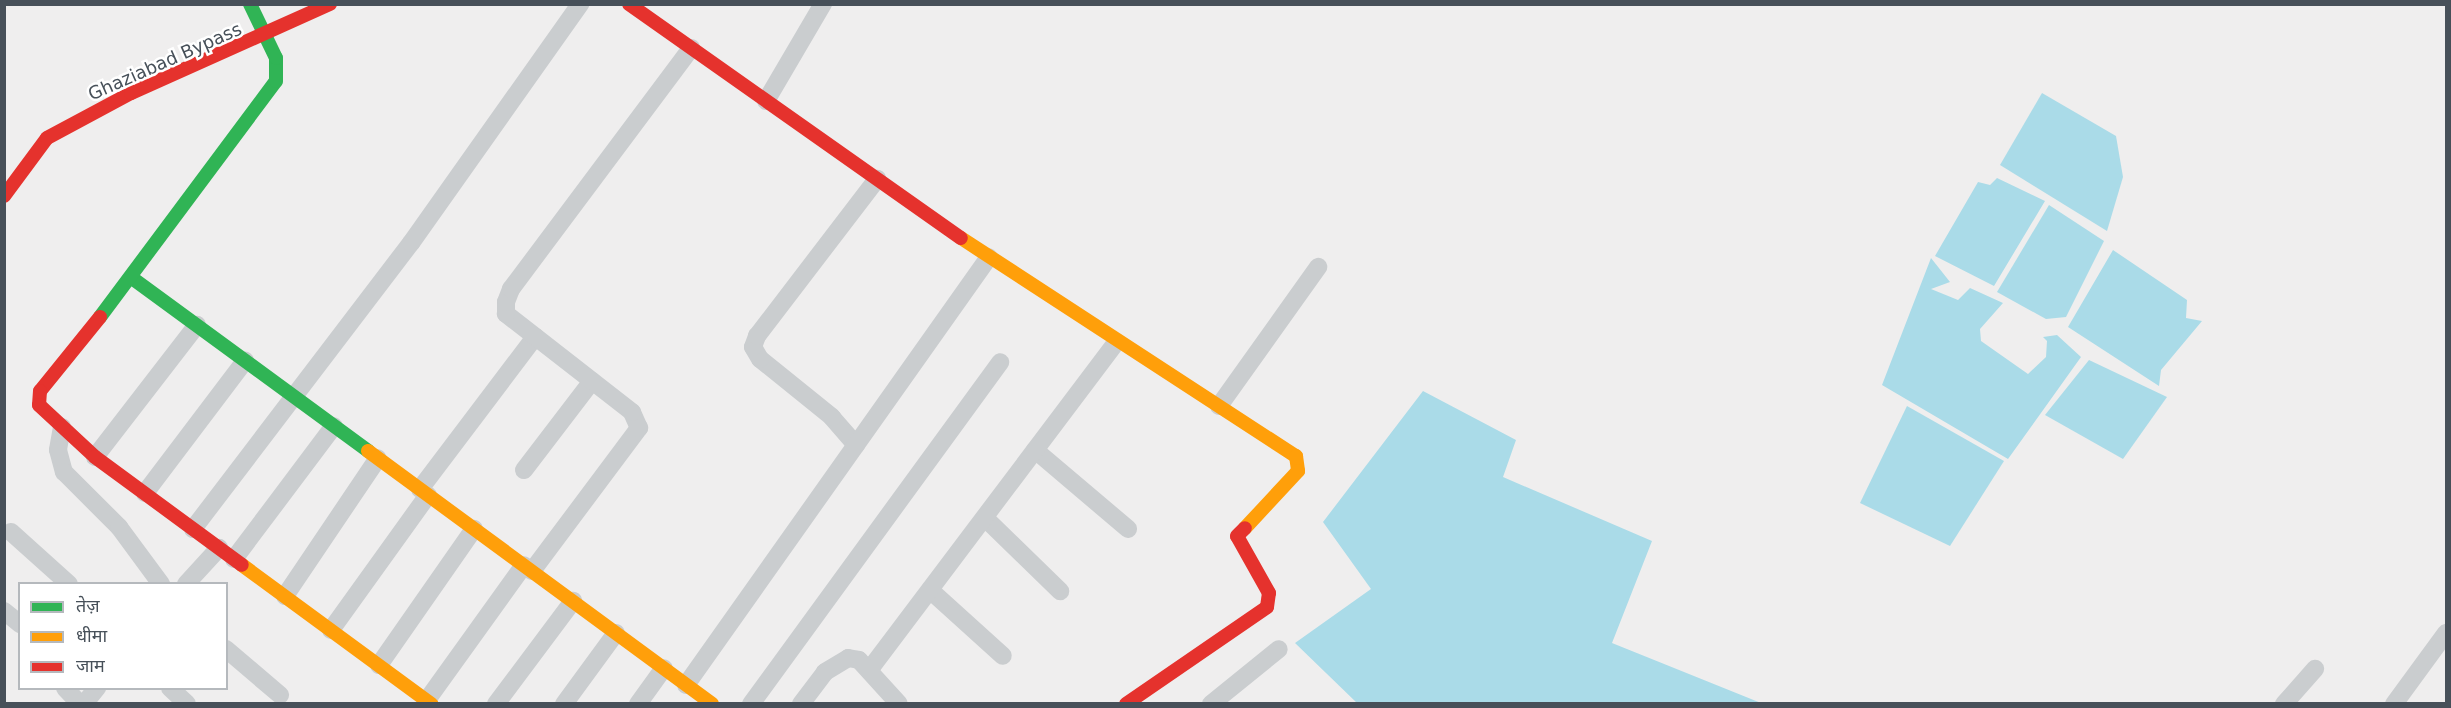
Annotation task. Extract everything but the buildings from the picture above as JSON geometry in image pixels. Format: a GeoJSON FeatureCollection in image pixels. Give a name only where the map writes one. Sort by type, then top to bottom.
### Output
{"type":"FeatureCollection","features":[{"type":"Feature","properties":{"kind":"main road"},"geometry":{"type":"LineString","coordinates":[[250,4],[276,58],[276,81],[132,278],[40,391],[39,405],[95,457],[429,702]]}},
{"type":"Feature","properties":{"kind":"main road","name":"Ghaziabad Bypass"},"geometry":{"type":"LineString","coordinates":[[4,196],[47,138],[131,93],[267,36],[330,4]]}},
{"type":"Feature","properties":{"kind":"main road"},"geometry":{"type":"LineString","coordinates":[[629,4],[989,257],[1116,342],[1291,452],[1300,464],[1237,536],[1270,601],[1260,614],[1126,704]]}},
{"type":"Feature","properties":{"kind":"main road"},"geometry":{"type":"LineString","coordinates":[[132,278],[664,668],[697,696]]}},
{"type":"Feature","properties":{"kind":"street"},"geometry":{"type":"LineString","coordinates":[[193,529],[411,243],[580,4]]}},
{"type":"Feature","properties":{"kind":"street"},"geometry":{"type":"LineString","coordinates":[[766,101],[823,4]]}},
{"type":"Feature","properties":{"kind":"street"},"geometry":{"type":"LineString","coordinates":[[429,702],[528,568],[639,428],[638,418],[506,314],[511,289],[691,48]]}},
{"type":"Feature","properties":{"kind":"street"},"geometry":{"type":"LineString","coordinates":[[856,445],[832,417],[760,359],[753,347],[757,336],[877,179]]}},
{"type":"Feature","properties":{"kind":"street"},"geometry":{"type":"LineString","coordinates":[[697,696],[856,445],[989,257]]}},
{"type":"Feature","properties":{"kind":"street"},"geometry":{"type":"LineString","coordinates":[[1219,406],[1318,267]]}},
{"type":"Feature","properties":{"kind":"street"},"geometry":{"type":"LineString","coordinates":[[95,457],[197,325]]}},
{"type":"Feature","properties":{"kind":"street"},"geometry":{"type":"LineString","coordinates":[[331,630],[424,492],[536,337]]}},
{"type":"Feature","properties":{"kind":"street"},"geometry":{"type":"LineString","coordinates":[[870,669],[1116,342]]}},
{"type":"Feature","properties":{"kind":"street"},"geometry":{"type":"LineString","coordinates":[[145,493],[245,361]]}},
{"type":"Feature","properties":{"kind":"street"},"geometry":{"type":"LineString","coordinates":[[752,704],[1000,362]]}},
{"type":"Feature","properties":{"kind":"street"},"geometry":{"type":"LineString","coordinates":[[524,470],[592,381]]}},
{"type":"Feature","properties":{"kind":"street"},"geometry":{"type":"LineString","coordinates":[[234,559],[334,426]]}},
{"type":"Feature","properties":{"kind":"street"},"geometry":{"type":"LineString","coordinates":[[62,427],[58,450],[64,472],[119,527],[160,582]]}},
{"type":"Feature","properties":{"kind":"street"},"geometry":{"type":"LineString","coordinates":[[1035,450],[1128,529]]}},
{"type":"Feature","properties":{"kind":"street"},"geometry":{"type":"LineString","coordinates":[[285,596],[378,458]]}},
{"type":"Feature","properties":{"kind":"street"},"geometry":{"type":"LineString","coordinates":[[985,518],[1060,591]]}},
{"type":"Feature","properties":{"kind":"street"},"geometry":{"type":"LineString","coordinates":[[378,665],[474,529]]}},
{"type":"Feature","properties":{"kind":"street"},"geometry":{"type":"LineString","coordinates":[[11,532],[67,582]]}},
{"type":"Feature","properties":{"kind":"street"},"geometry":{"type":"LineString","coordinates":[[188,582],[219,548]]}},
{"type":"Feature","properties":{"kind":"street"},"geometry":{"type":"LineString","coordinates":[[930,590],[1003,656]]}},
{"type":"Feature","properties":{"kind":"street"},"geometry":{"type":"LineString","coordinates":[[496,704],[573,601]]}},
{"type":"Feature","properties":{"kind":"street"},"geometry":{"type":"LineString","coordinates":[[4,611],[18,622]]}},
{"type":"Feature","properties":{"kind":"street"},"geometry":{"type":"LineString","coordinates":[[564,704],[616,633]]}},
{"type":"Feature","properties":{"kind":"street"},"geometry":{"type":"LineString","coordinates":[[2394,704],[2446,633]]}},
{"type":"Feature","properties":{"kind":"street"},"geometry":{"type":"LineString","coordinates":[[1211,704],[1279,649]]}},
{"type":"Feature","properties":{"kind":"street"},"geometry":{"type":"LineString","coordinates":[[228,650],[280,695]]}},
{"type":"Feature","properties":{"kind":"street"},"geometry":{"type":"LineString","coordinates":[[801,704],[840,661],[859,660],[870,669],[899,704]]}},
{"type":"Feature","properties":{"kind":"street"},"geometry":{"type":"LineString","coordinates":[[638,704],[664,668]]}},
{"type":"Feature","properties":{"kind":"street"},"geometry":{"type":"LineString","coordinates":[[2284,704],[2315,669]]}},
{"type":"Feature","properties":{"kind":"street"},"geometry":{"type":"LineString","coordinates":[[67,690],[82,704],[95,690]]}},
{"type":"Feature","properties":{"kind":"street"},"geometry":{"type":"LineString","coordinates":[[172,690],[187,704]]}},
{"type":"Feature","properties":{"kind":"water"},"geometry":{"type":"Polygon","coordinates":[[[2042,93],[2116,136],[2123,177],[2107,231],[2000,165],[2042,93]]]}},
{"type":"Feature","properties":{"kind":"water"},"geometry":{"type":"Polygon","coordinates":[[[1997,178],[2045,201],[1994,286],[1935,256],[1978,182],[1990,185],[1997,178]]]}},
{"type":"Feature","properties":{"kind":"water"},"geometry":{"type":"Polygon","coordinates":[[[2049,205],[2104,241],[2066,317],[2046,319],[1997,292],[2049,205]]]}},
{"type":"Feature","properties":{"kind":"water"},"geometry":{"type":"Polygon","coordinates":[[[2113,250],[2187,300],[2186,318],[2202,321],[2161,370],[2159,386],[2068,327],[2113,250]]]}},
{"type":"Feature","properties":{"kind":"water"},"geometry":{"type":"Polygon","coordinates":[[[1931,258],[1950,282],[1931,289],[1958,300],[1970,288],[2003,303],[1980,329],[1981,341],[2028,374],[2046,357],[2047,341],[2043,337],[2057,335],[2081,357],[2008,459],[1882,385],[1931,258]]]}},
{"type":"Feature","properties":{"kind":"water"},"geometry":{"type":"Polygon","coordinates":[[[2089,360],[2167,397],[2123,459],[2045,415],[2089,360]]]}},
{"type":"Feature","properties":{"kind":"water"},"geometry":{"type":"Polygon","coordinates":[[[1423,391],[1516,440],[1503,477],[1652,541],[1612,643],[1761,703],[1357,703],[1295,643],[1371,589],[1323,522],[1423,391]]]}},
{"type":"Feature","properties":{"kind":"water"},"geometry":{"type":"Polygon","coordinates":[[[1907,406],[2004,461],[1950,546],[1860,503],[1907,406]]]}},
{"type":"Feature","properties":{"kind":"traffic: fast"},"geometry":{"type":"LineString","coordinates":[[100,317],[276,81],[276,58],[250,4]]}},
{"type":"Feature","properties":{"kind":"traffic: fast"},"geometry":{"type":"LineString","coordinates":[[132,278],[368,451]]}},
{"type":"Feature","properties":{"kind":"traffic: slow"},"geometry":{"type":"LineString","coordinates":[[961,238],[1296,456],[1298,471],[1245,528]]}},
{"type":"Feature","properties":{"kind":"traffic: slow"},"geometry":{"type":"LineString","coordinates":[[368,451],[712,704]]}},
{"type":"Feature","properties":{"kind":"traffic: slow"},"geometry":{"type":"LineString","coordinates":[[242,565],[431,704]]}},
{"type":"Feature","properties":{"kind":"traffic: jam"},"geometry":{"type":"LineString","coordinates":[[4,196],[47,138],[131,93],[330,4]]}},
{"type":"Feature","properties":{"kind":"traffic: jam"},"geometry":{"type":"LineString","coordinates":[[629,4],[961,238]]}},
{"type":"Feature","properties":{"kind":"traffic: jam"},"geometry":{"type":"LineString","coordinates":[[100,317],[40,391],[39,405],[95,457],[242,565]]}},
{"type":"Feature","properties":{"kind":"traffic: jam"},"geometry":{"type":"LineString","coordinates":[[1126,704],[1267,607],[1269,593],[1237,536],[1245,528]]}}]}
